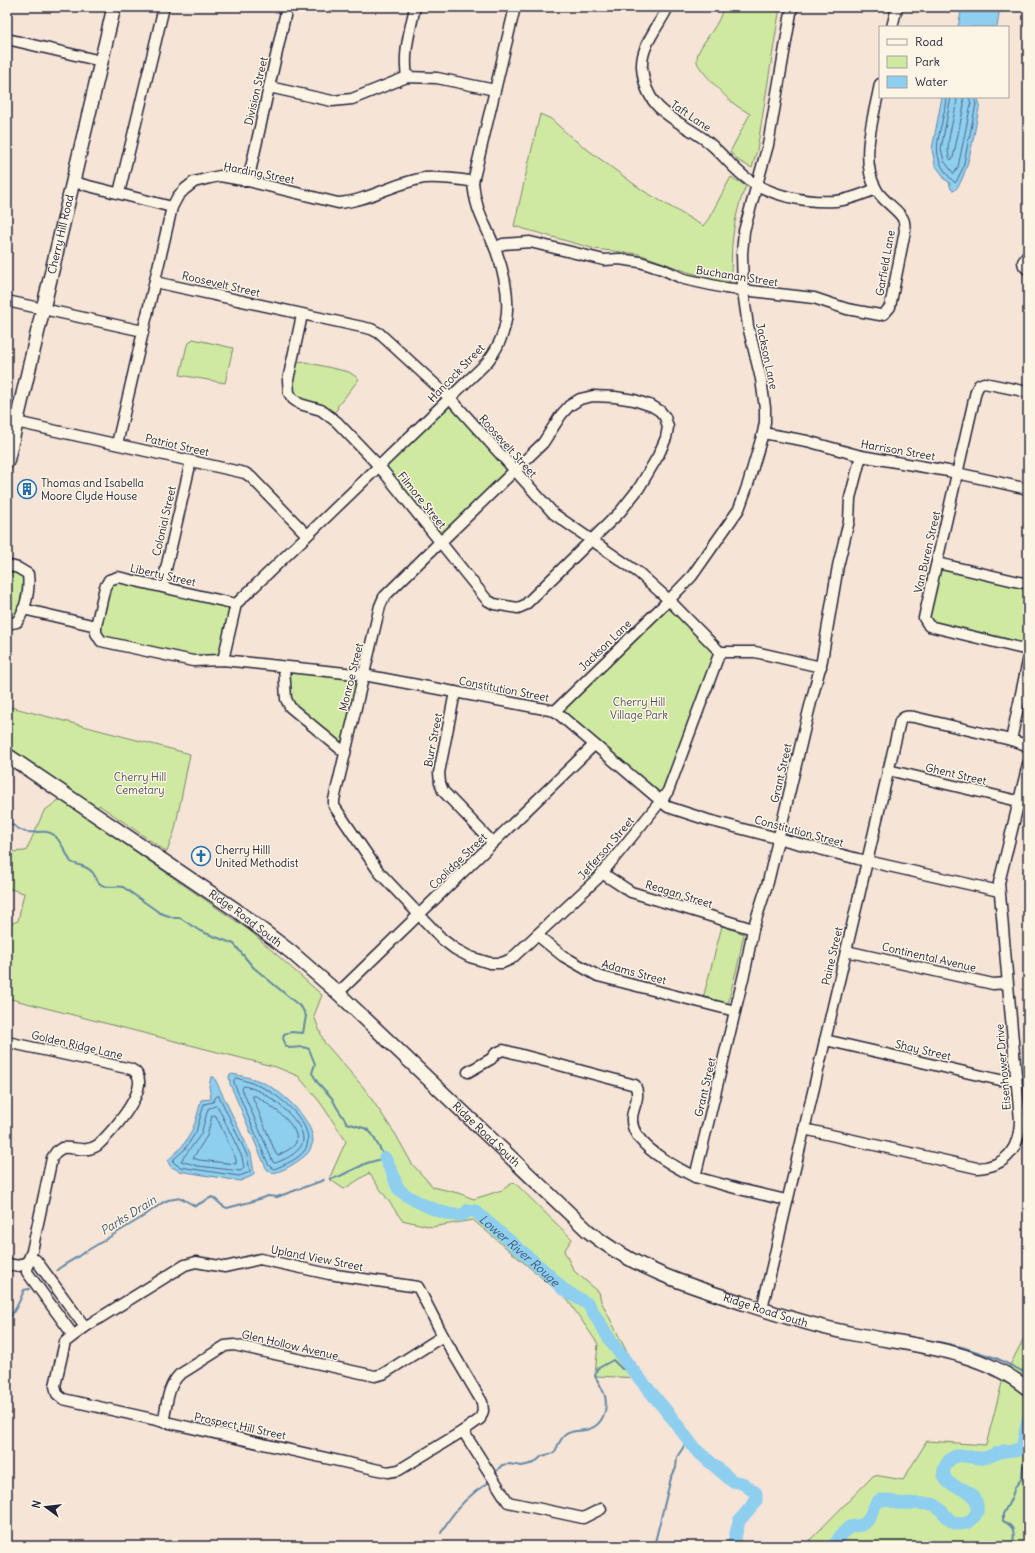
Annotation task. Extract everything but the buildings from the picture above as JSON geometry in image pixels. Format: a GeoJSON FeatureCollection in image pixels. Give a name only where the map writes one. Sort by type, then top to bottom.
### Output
{"type":"FeatureCollection","features":[{"type":"Feature","properties":{"kind":"main road","name":"Cherry Hill Road"},"geometry":{"type":"LineString","coordinates":[[7,462],[12,421],[42,308],[114,7]]}},
{"type":"Feature","properties":{"kind":"main road","name":"Ridge Road South"},"geometry":{"type":"LineString","coordinates":[[7,755],[236,910],[291,952],[338,993],[601,1243],[652,1271],[701,1290],[819,1327],[941,1350],[984,1362],[1018,1380],[1028,1389]]}},
{"type":"Feature","properties":{"kind":"street"},"geometry":{"type":"LineString","coordinates":[[119,194],[164,7]]}},
{"type":"Feature","properties":{"kind":"street","name":"Division Street"},"geometry":{"type":"LineString","coordinates":[[248,181],[287,7]]}},
{"type":"Feature","properties":{"kind":"street"},"geometry":{"type":"LineString","coordinates":[[407,77],[404,63],[405,49],[415,7]]}},
{"type":"Feature","properties":{"kind":"street","name":"Hancock Street"},"geometry":{"type":"LineString","coordinates":[[236,604],[450,398],[487,361],[497,346],[505,327],[508,310],[507,290],[495,248],[478,211],[474,197],[473,182],[515,7]]}},
{"type":"Feature","properties":{"kind":"street","name":"Taft Lane"},"geometry":{"type":"LineString","coordinates":[[668,7],[648,43],[642,66],[648,91],[660,110],[707,142],[746,178],[757,185],[776,193],[797,199],[836,201],[854,197],[876,189]]}},
{"type":"Feature","properties":{"kind":"street","name":"Jackson Lane"},"geometry":{"type":"LineString","coordinates":[[555,711],[692,576],[739,509],[748,484],[763,433],[765,408],[761,379],[748,326],[743,291],[742,254],[744,231],[768,145],[784,45],[792,7]]}},
{"type":"Feature","properties":{"kind":"street"},"geometry":{"type":"LineString","coordinates":[[892,26],[897,7]]}},
{"type":"Feature","properties":{"kind":"street"},"geometry":{"type":"LineString","coordinates":[[7,39],[101,61]]}},
{"type":"Feature","properties":{"kind":"street"},"geometry":{"type":"LineString","coordinates":[[269,88],[332,102],[352,99],[407,77],[437,78],[495,90]]}},
{"type":"Feature","properties":{"kind":"street","name":"Garfield Lane"},"geometry":{"type":"LineString","coordinates":[[879,90],[868,154],[869,171],[876,189],[886,202],[903,219],[905,231],[890,307],[884,314]]}},
{"type":"Feature","properties":{"kind":"street","name":"Harding Street"},"geometry":{"type":"LineString","coordinates":[[117,444],[172,207],[178,196],[185,188],[194,182],[220,176],[248,181],[338,203],[351,202],[425,178],[457,179],[473,182]]}},
{"type":"Feature","properties":{"kind":"street"},"geometry":{"type":"LineString","coordinates":[[73,182],[172,207]]}},
{"type":"Feature","properties":{"kind":"street","name":"Buchanan Street"},"geometry":{"type":"LineString","coordinates":[[495,248],[503,244],[530,242],[604,260],[619,259],[640,262],[662,269],[684,279],[743,291],[814,298],[847,309],[880,316],[884,314]]}},
{"type":"Feature","properties":{"kind":"street"},"geometry":{"type":"LineString","coordinates":[[1028,255],[1023,262],[1024,266],[1028,270]]}},
{"type":"Feature","properties":{"kind":"street","name":"Roosevelt Street"},"geometry":{"type":"LineString","coordinates":[[155,282],[371,329],[379,333],[450,398],[554,514],[639,573],[669,600],[720,652]]}},
{"type":"Feature","properties":{"kind":"street"},"geometry":{"type":"LineString","coordinates":[[7,301],[143,331]]}},
{"type":"Feature","properties":{"kind":"street","name":"Filmore Street"},"geometry":{"type":"LineString","coordinates":[[302,315],[288,380],[288,393],[300,404],[321,410],[337,422],[379,466],[487,600],[494,604],[518,608],[525,605],[592,539]]}},
{"type":"Feature","properties":{"kind":"street","name":"Van Buren Street"},"geometry":{"type":"LineString","coordinates":[[1028,392],[990,384],[981,384],[976,390],[924,618],[929,626],[1028,650]]}},
{"type":"Feature","properties":{"kind":"street"},"geometry":{"type":"LineString","coordinates":[[515,471],[543,443],[565,410],[580,399],[593,396],[615,397],[634,400],[652,406],[660,411],[665,417],[668,427],[666,438],[658,456],[639,488],[620,512],[592,539]]}},
{"type":"Feature","properties":{"kind":"street","name":"Patriot Street"},"geometry":{"type":"LineString","coordinates":[[12,421],[245,472],[307,535]]}},
{"type":"Feature","properties":{"kind":"street","name":"Harrison Street"},"geometry":{"type":"LineString","coordinates":[[763,433],[807,441],[860,456],[957,473],[1028,489]]}},
{"type":"Feature","properties":{"kind":"street","name":"Grant Street"},"geometry":{"type":"LineString","coordinates":[[695,1177],[746,966],[753,929],[764,895],[779,838],[801,740],[821,667],[838,566],[848,522],[850,498],[860,456]]}},
{"type":"Feature","properties":{"kind":"street","name":"Colonial Street"},"geometry":{"type":"LineString","coordinates":[[162,586],[191,461]]}},
{"type":"Feature","properties":{"kind":"street","name":"Monroe Street"},"geometry":{"type":"LineString","coordinates":[[419,915],[379,872],[334,806],[344,752],[380,606],[384,597],[515,471]]}},
{"type":"Feature","properties":{"kind":"street"},"geometry":{"type":"LineString","coordinates":[[937,562],[1028,584]]}},
{"type":"Feature","properties":{"kind":"street"},"geometry":{"type":"LineString","coordinates":[[7,565],[18,568],[28,574],[29,584],[23,609],[17,622],[7,624]]}},
{"type":"Feature","properties":{"kind":"street","name":"Liberty Street"},"geometry":{"type":"LineString","coordinates":[[96,626],[105,587],[109,580],[118,577],[236,604]]}},
{"type":"Feature","properties":{"kind":"street"},"geometry":{"type":"LineString","coordinates":[[223,660],[236,604]]}},
{"type":"Feature","properties":{"kind":"street"},"geometry":{"type":"LineString","coordinates":[[23,609],[96,626]]}},
{"type":"Feature","properties":{"kind":"street","name":"Constitution Street"},"geometry":{"type":"LineString","coordinates":[[96,626],[96,633],[101,640],[193,661],[223,660],[284,668],[364,675],[555,711],[660,802],[668,807],[708,820],[866,861],[999,891]]}},
{"type":"Feature","properties":{"kind":"street"},"geometry":{"type":"LineString","coordinates":[[720,652],[756,652],[821,667]]}},
{"type":"Feature","properties":{"kind":"street","name":"Jefferson Street"},"geometry":{"type":"LineString","coordinates":[[419,915],[455,949],[470,957],[490,963],[502,962],[511,959],[598,878],[632,838],[668,791],[720,652]]}},
{"type":"Feature","properties":{"kind":"street"},"geometry":{"type":"LineString","coordinates":[[1028,661],[1011,740],[1026,745],[1028,748]]}},
{"type":"Feature","properties":{"kind":"street"},"geometry":{"type":"LineString","coordinates":[[284,668],[286,699],[290,707],[344,752]]}},
{"type":"Feature","properties":{"kind":"street","name":"Burr Street"},"geometry":{"type":"LineString","coordinates":[[455,692],[439,773],[440,784],[444,791],[493,843]]}},
{"type":"Feature","properties":{"kind":"street","name":"Paine Street"},"geometry":{"type":"LineString","coordinates":[[762,1309],[786,1200],[900,722],[903,718],[908,716],[1011,740]]}},
{"type":"Feature","properties":{"kind":"street","name":"Coolidge Street"},"geometry":{"type":"LineString","coordinates":[[338,993],[594,745]]}},
{"type":"Feature","properties":{"kind":"street","name":"Eisenhower Drive"},"geometry":{"type":"LineString","coordinates":[[804,1129],[972,1168],[989,1167],[1001,1161],[1011,1153],[1019,1138],[1020,1120],[999,883],[1028,764]]}},
{"type":"Feature","properties":{"kind":"street","name":"Ghent Street"},"geometry":{"type":"LineString","coordinates":[[888,770],[1018,801]]}},
{"type":"Feature","properties":{"kind":"street","name":"Reagan Street"},"geometry":{"type":"LineString","coordinates":[[602,873],[631,892],[753,929]]}},
{"type":"Feature","properties":{"kind":"street","name":"Adams Street"},"geometry":{"type":"LineString","coordinates":[[537,935],[563,956],[598,976],[735,1011]]}},
{"type":"Feature","properties":{"kind":"street","name":"Continental Avenue"},"geometry":{"type":"LineString","coordinates":[[846,951],[993,984],[1007,983]]}},
{"type":"Feature","properties":{"kind":"street","name":"Shay Street"},"geometry":{"type":"LineString","coordinates":[[825,1040],[1000,1080],[1016,1080]]}},
{"type":"Feature","properties":{"kind":"street","name":"Golden Ridge Lane"},"geometry":{"type":"LineString","coordinates":[[7,1042],[130,1069],[134,1071],[138,1078],[138,1088],[134,1101],[98,1145],[83,1150],[62,1148],[53,1155],[32,1251],[28,1261]]}},
{"type":"Feature","properties":{"kind":"street"},"geometry":{"type":"LineString","coordinates":[[468,1072],[491,1060],[496,1053],[503,1050],[635,1085],[638,1091],[632,1125],[636,1135],[653,1151],[672,1165],[695,1177],[786,1200]]}},
{"type":"Feature","properties":{"kind":"street","name":"Upland View Street"},"geometry":{"type":"LineString","coordinates":[[65,1342],[85,1327],[185,1265],[196,1262],[225,1267],[260,1258],[329,1274],[418,1287],[443,1336],[482,1402],[483,1408],[480,1419],[463,1431]]}},
{"type":"Feature","properties":{"kind":"street"},"geometry":{"type":"LineString","coordinates":[[7,1264],[19,1266],[28,1261],[36,1260],[85,1327]]}},
{"type":"Feature","properties":{"kind":"street"},"geometry":{"type":"LineString","coordinates":[[28,1261],[27,1272],[73,1335]]}},
{"type":"Feature","properties":{"kind":"street","name":"Glen Hollow Avenue"},"geometry":{"type":"LineString","coordinates":[[163,1422],[170,1389],[178,1375],[225,1346],[234,1345],[375,1376],[383,1374],[443,1336]]}},
{"type":"Feature","properties":{"kind":"street","name":"Prospect Hill Street"},"geometry":{"type":"LineString","coordinates":[[65,1342],[55,1386],[57,1394],[63,1399],[163,1422],[388,1472],[399,1470],[463,1431]]}},
{"type":"Feature","properties":{"kind":"street"},"geometry":{"type":"LineString","coordinates":[[463,1431],[508,1502],[583,1518],[601,1509]]}},
{"type":"Feature","properties":{"kind":"green space"},"geometry":{"type":"Polygon","coordinates":[[[723,7],[780,7],[757,150],[752,168],[739,161],[730,152],[750,114],[733,103],[721,92],[703,72],[697,62],[698,53],[716,26],[723,7]]]}},
{"type":"Feature","properties":{"kind":"green space"},"geometry":{"type":"Polygon","coordinates":[[[540,114],[551,119],[572,138],[642,190],[703,226],[709,218],[731,177],[746,186],[734,229],[730,281],[726,283],[688,272],[639,254],[595,249],[514,226],[540,114]]]}},
{"type":"Feature","properties":{"kind":"green space"},"geometry":{"type":"Polygon","coordinates":[[[193,339],[233,348],[225,383],[180,375],[187,345],[193,339]]]}},
{"type":"Feature","properties":{"kind":"green space"},"geometry":{"type":"Polygon","coordinates":[[[301,361],[349,372],[359,379],[333,414],[307,404],[296,395],[293,390],[292,381],[296,364],[301,361]]]}},
{"type":"Feature","properties":{"kind":"green space"},"geometry":{"type":"Polygon","coordinates":[[[448,407],[452,408],[506,466],[507,472],[444,534],[439,533],[386,468],[387,465],[448,407]]]}},
{"type":"Feature","properties":{"kind":"green space"},"geometry":{"type":"Polygon","coordinates":[[[941,570],[1028,589],[1028,642],[1024,644],[930,622],[927,615],[938,572],[941,570]]]}},
{"type":"Feature","properties":{"kind":"green space"},"geometry":{"type":"Polygon","coordinates":[[[7,571],[22,574],[26,580],[18,616],[12,619],[7,618],[7,571]]]}},
{"type":"Feature","properties":{"kind":"green space"},"geometry":{"type":"Polygon","coordinates":[[[116,581],[226,605],[230,611],[220,653],[216,657],[194,658],[103,638],[99,632],[110,586],[116,581]]]}},
{"type":"Feature","properties":{"kind":"green space","name":"Cherry Hill Village Park"},"geometry":{"type":"Polygon","coordinates":[[[666,608],[670,608],[713,651],[714,656],[665,789],[658,794],[565,713],[564,708],[666,608]]]}},
{"type":"Feature","properties":{"kind":"green space"},"geometry":{"type":"Polygon","coordinates":[[[294,671],[350,678],[357,682],[344,738],[341,741],[339,742],[291,703],[288,677],[290,673],[294,671]]]}},
{"type":"Feature","properties":{"kind":"green space","name":"Cherry Hill Cemetary"},"geometry":{"type":"Polygon","coordinates":[[[7,706],[190,754],[175,829],[167,852],[99,805],[97,808],[7,746],[7,706]]]}},
{"type":"Feature","properties":{"kind":"green space"},"geometry":{"type":"Polygon","coordinates":[[[60,799],[250,931],[322,995],[314,1016],[324,1042],[364,1088],[396,1135],[412,1164],[433,1187],[458,1193],[474,1199],[502,1190],[514,1182],[572,1239],[564,1251],[574,1271],[599,1292],[601,1301],[640,1378],[595,1376],[598,1344],[567,1299],[473,1220],[432,1227],[402,1220],[369,1173],[344,1189],[329,1179],[346,1141],[320,1102],[298,1076],[276,1067],[7,998],[7,925],[18,921],[24,893],[7,888],[7,860],[9,852],[26,851],[44,811],[60,799]]]}},
{"type":"Feature","properties":{"kind":"green space"},"geometry":{"type":"Polygon","coordinates":[[[722,926],[744,934],[728,1005],[703,998],[722,926]]]}},
{"type":"Feature","properties":{"kind":"green space"},"geometry":{"type":"Polygon","coordinates":[[[1028,1330],[1028,1546],[804,1546],[874,1475],[903,1480],[927,1441],[986,1445],[1003,1379],[1028,1330]]]}},
{"type":"Feature","properties":{"kind":"water"},"geometry":{"type":"Polygon","coordinates":[[[962,7],[1000,7],[997,26],[958,26],[962,7]]]}},
{"type":"Feature","properties":{"kind":"water"},"geometry":{"type":"Polygon","coordinates":[[[942,98],[977,98],[980,104],[968,163],[964,175],[954,191],[951,189],[949,182],[944,179],[935,165],[932,149],[942,98]]]}},
{"type":"Feature","properties":{"kind":"water"},"geometry":{"type":"Polygon","coordinates":[[[232,1074],[262,1082],[277,1091],[294,1106],[307,1123],[311,1132],[313,1141],[307,1154],[295,1163],[278,1172],[274,1173],[268,1171],[230,1084],[229,1076],[232,1074]]]}},
{"type":"Feature","properties":{"kind":"water"},"geometry":{"type":"Polygon","coordinates":[[[211,1077],[214,1077],[251,1154],[254,1173],[252,1176],[240,1181],[179,1171],[170,1166],[168,1161],[187,1140],[196,1118],[201,1100],[211,1099],[209,1086],[211,1077]]]}},
{"type":"Feature","properties":{"kind":"waterway","name":"Lower River Rouge"},"geometry":{"type":"LineString","coordinates":[[7,821],[16,828],[24,831],[48,832],[54,835],[62,845],[71,862],[91,870],[100,884],[107,887],[123,887],[160,913],[175,918],[180,918],[200,931],[234,944],[253,967],[302,1008],[306,1016],[303,1033],[291,1032],[284,1034],[283,1038],[286,1046],[289,1048],[303,1047],[309,1049],[315,1064],[312,1073],[318,1083],[332,1098],[347,1123],[367,1129],[372,1134],[385,1158],[367,1163],[338,1177],[330,1179]]}},
{"type":"Feature","properties":{"kind":"waterway","name":"Lower River Rouge"},"geometry":{"type":"LineString","coordinates":[[385,1158],[399,1189],[404,1193],[430,1208],[450,1214],[458,1215],[464,1214],[468,1210],[475,1211],[548,1274],[564,1290],[588,1304],[612,1343],[695,1449],[732,1481],[742,1483],[756,1493],[756,1501],[739,1521],[733,1546]]}},
{"type":"Feature","properties":{"kind":"waterway","name":"Parks Drain"},"geometry":{"type":"LineString","coordinates":[[57,1270],[168,1200],[181,1198],[195,1206],[212,1197],[227,1208],[268,1196],[277,1197],[324,1180]]}},
{"type":"Feature","properties":{"kind":"waterway","name":"Parks Drain"},"geometry":{"type":"LineString","coordinates":[[7,1321],[17,1306],[24,1290],[29,1289]]}},
{"type":"Feature","properties":{"kind":"waterway"},"geometry":{"type":"LineString","coordinates":[[934,1341],[962,1347],[996,1358],[1028,1374]]}},
{"type":"Feature","properties":{"kind":"waterway"},"geometry":{"type":"LineString","coordinates":[[494,1474],[502,1465],[509,1464],[522,1466],[534,1463],[542,1456],[554,1453],[561,1439],[568,1433],[589,1429],[598,1424],[605,1411],[606,1401],[603,1391],[595,1376],[597,1369],[613,1360],[622,1369],[628,1369],[630,1367]]}},
{"type":"Feature","properties":{"kind":"waterway","name":"Lower River Rouge"},"geometry":{"type":"LineString","coordinates":[[834,1546],[847,1528],[865,1523],[869,1518],[875,1504],[880,1500],[887,1500],[897,1503],[933,1504],[938,1507],[950,1520],[958,1524],[969,1521],[977,1512],[977,1503],[969,1492],[947,1481],[944,1475],[946,1464],[951,1459],[959,1456],[984,1458],[1004,1451],[1022,1448],[1028,1419]]}},
{"type":"Feature","properties":{"kind":"waterway"},"geometry":{"type":"LineString","coordinates":[[654,1546],[671,1478],[676,1468],[677,1457],[688,1440]]}},
{"type":"Feature","properties":{"kind":"waterway","name":"Lower River Rouge"},"geometry":{"type":"LineString","coordinates":[[1024,1443],[1028,1447]]}},
{"type":"Feature","properties":{"kind":"waterway"},"geometry":{"type":"LineString","coordinates":[[1013,1546],[1013,1531],[1012,1528],[1003,1521],[1003,1514],[1011,1499],[1015,1487],[1022,1478],[1023,1466],[1028,1459]]}},
{"type":"Feature","properties":{"kind":"waterway"},"geometry":{"type":"LineString","coordinates":[[441,1533],[460,1506],[470,1496],[490,1481]]}},
{"type":"Feature","properties":{"kind":"place","name":"Thomas and Isabella Moore Clyde House"},"geometry":{"type":"Point","coordinates":[27,489]}},
{"type":"Feature","properties":{"kind":"place","name":"Cherry Hilll United Methodist"},"geometry":{"type":"Point","coordinates":[201,856]}}]}
